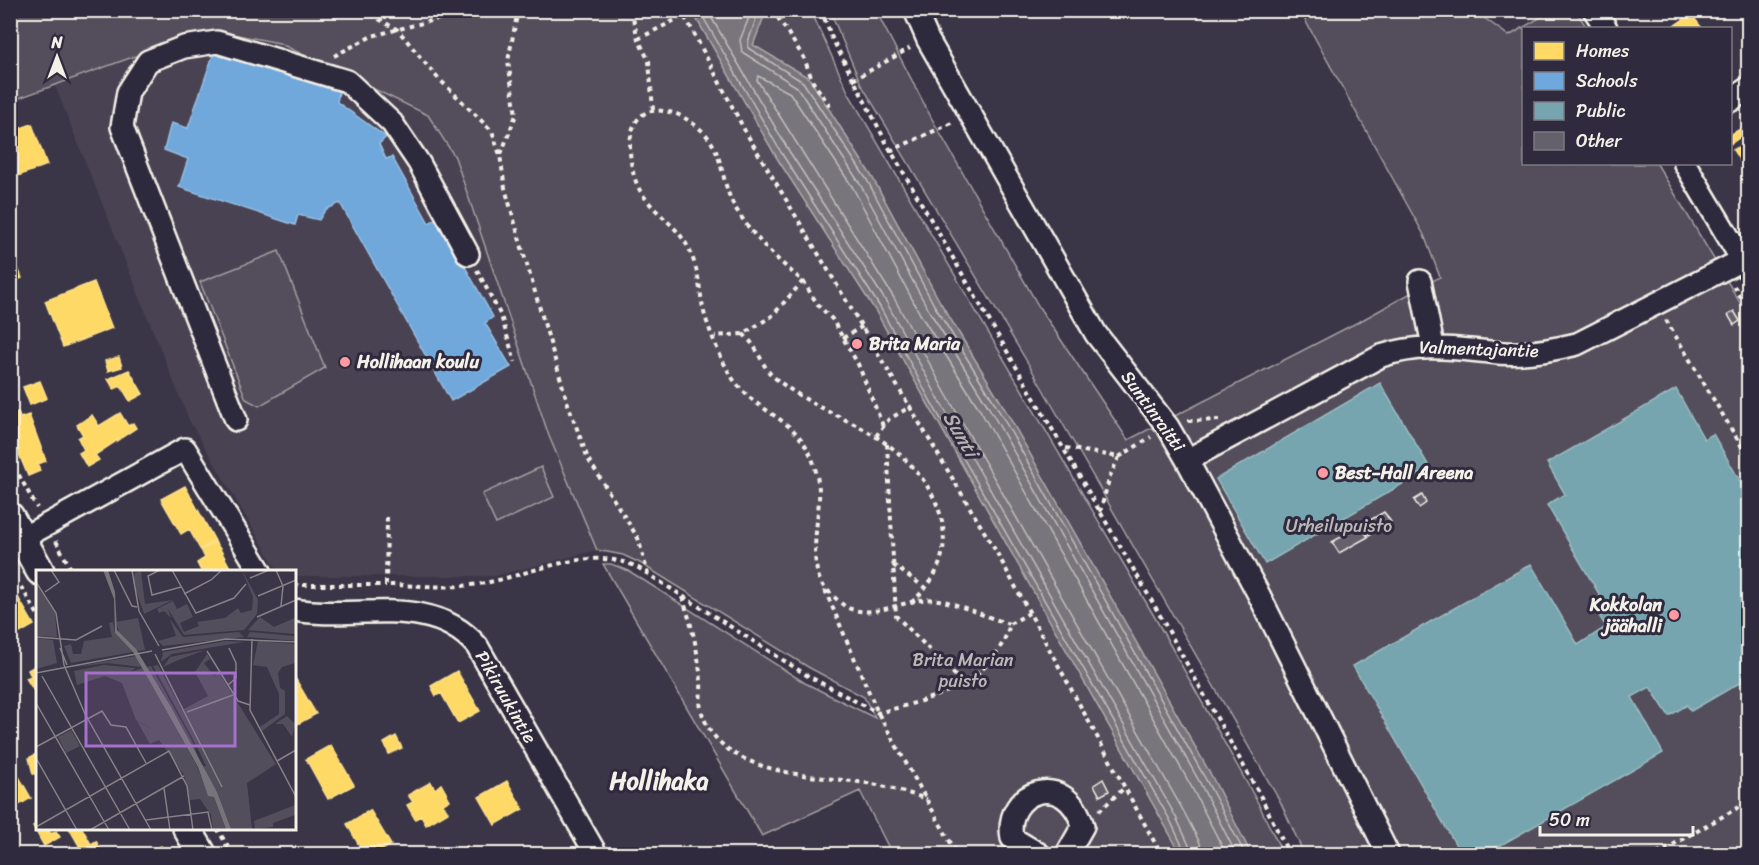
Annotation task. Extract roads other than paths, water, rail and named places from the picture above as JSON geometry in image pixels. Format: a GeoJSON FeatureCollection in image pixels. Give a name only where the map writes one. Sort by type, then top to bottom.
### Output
{"type":"FeatureCollection","features":[{"type":"Feature","properties":{"kind":"main road"},"geometry":{"type":"LineString","coordinates":[[14,533],[28,574]]}},
{"type":"Feature","properties":{"kind":"main road"},"geometry":{"type":"LineString","coordinates":[[188,829],[202,855]]}},
{"type":"Feature","properties":{"kind":"street","name":"Suntinraitti"},"geometry":{"type":"LineString","coordinates":[[915,10],[928,40],[1096,334],[1168,427],[1187,460],[1259,595],[1388,855]]}},
{"type":"Feature","properties":{"kind":"street"},"geometry":{"type":"LineString","coordinates":[[1594,10],[1605,27]]}},
{"type":"Feature","properties":{"kind":"street"},"geometry":{"type":"LineString","coordinates":[[236,420],[122,127],[128,92],[148,62],[184,47],[217,42],[307,67],[347,81],[392,123],[419,164],[468,254]]}},
{"type":"Feature","properties":{"kind":"street"},"geometry":{"type":"LineString","coordinates":[[1732,100],[1749,88]]}},
{"type":"Feature","properties":{"kind":"street"},"geometry":{"type":"LineString","coordinates":[[1686,165],[1745,265]]}},
{"type":"Feature","properties":{"kind":"street","name":"Valmentajantie"},"geometry":{"type":"LineString","coordinates":[[1187,460],[1362,365],[1403,348],[1433,346],[1518,353],[1549,351],[1577,344],[1745,265]]}},
{"type":"Feature","properties":{"kind":"street"},"geometry":{"type":"LineString","coordinates":[[1420,281],[1433,346]]}},
{"type":"Feature","properties":{"kind":"street"},"geometry":{"type":"LineString","coordinates":[[14,533],[185,449],[259,570]]}},
{"type":"Feature","properties":{"kind":"street","name":"Pikiruukintie"},"geometry":{"type":"LineString","coordinates":[[298,611],[424,614],[448,621],[469,636],[477,646],[596,855]]}},
{"type":"Feature","properties":{"kind":"street"},"geometry":{"type":"LineString","coordinates":[[1038,855],[1012,838],[1010,828],[1026,798],[1032,794],[1048,791],[1064,796],[1075,808],[1083,826],[1067,855]]}},
{"type":"Feature","properties":{"kind":"water","name":"Sunti"},"geometry":{"type":"Polygon","coordinates":[[[692,11],[766,11],[753,45],[809,78],[872,177],[940,302],[999,399],[1211,775],[1251,854],[1181,854],[875,310],[777,158],[692,11]]]}},
{"type":"Feature","properties":{"kind":"place","name":"Brita Maria"},"geometry":{"type":"Point","coordinates":[857,344]}},
{"type":"Feature","properties":{"kind":"place","name":"Hollihaan koulu"},"geometry":{"type":"Point","coordinates":[345,362]}},
{"type":"Feature","properties":{"kind":"place","name":"Best‑Hall Areena"},"geometry":{"type":"Point","coordinates":[1323,473]}},
{"type":"Feature","properties":{"kind":"place","name":"Kokkolan jäähalli"},"geometry":{"type":"Point","coordinates":[1674,615]}},
{"type":"Feature","properties":{"kind":"district","name":"Hollihaka"},"geometry":{"type":"Point","coordinates":[659,781]}},
{"type":"Feature","properties":{"kind":"park label","name":"Urheilupuisto"},"geometry":{"type":"Point","coordinates":[1339,526]}},
{"type":"Feature","properties":{"kind":"park label","name":"Brita Marian puisto"},"geometry":{"type":"Point","coordinates":[963,670]}}]}
